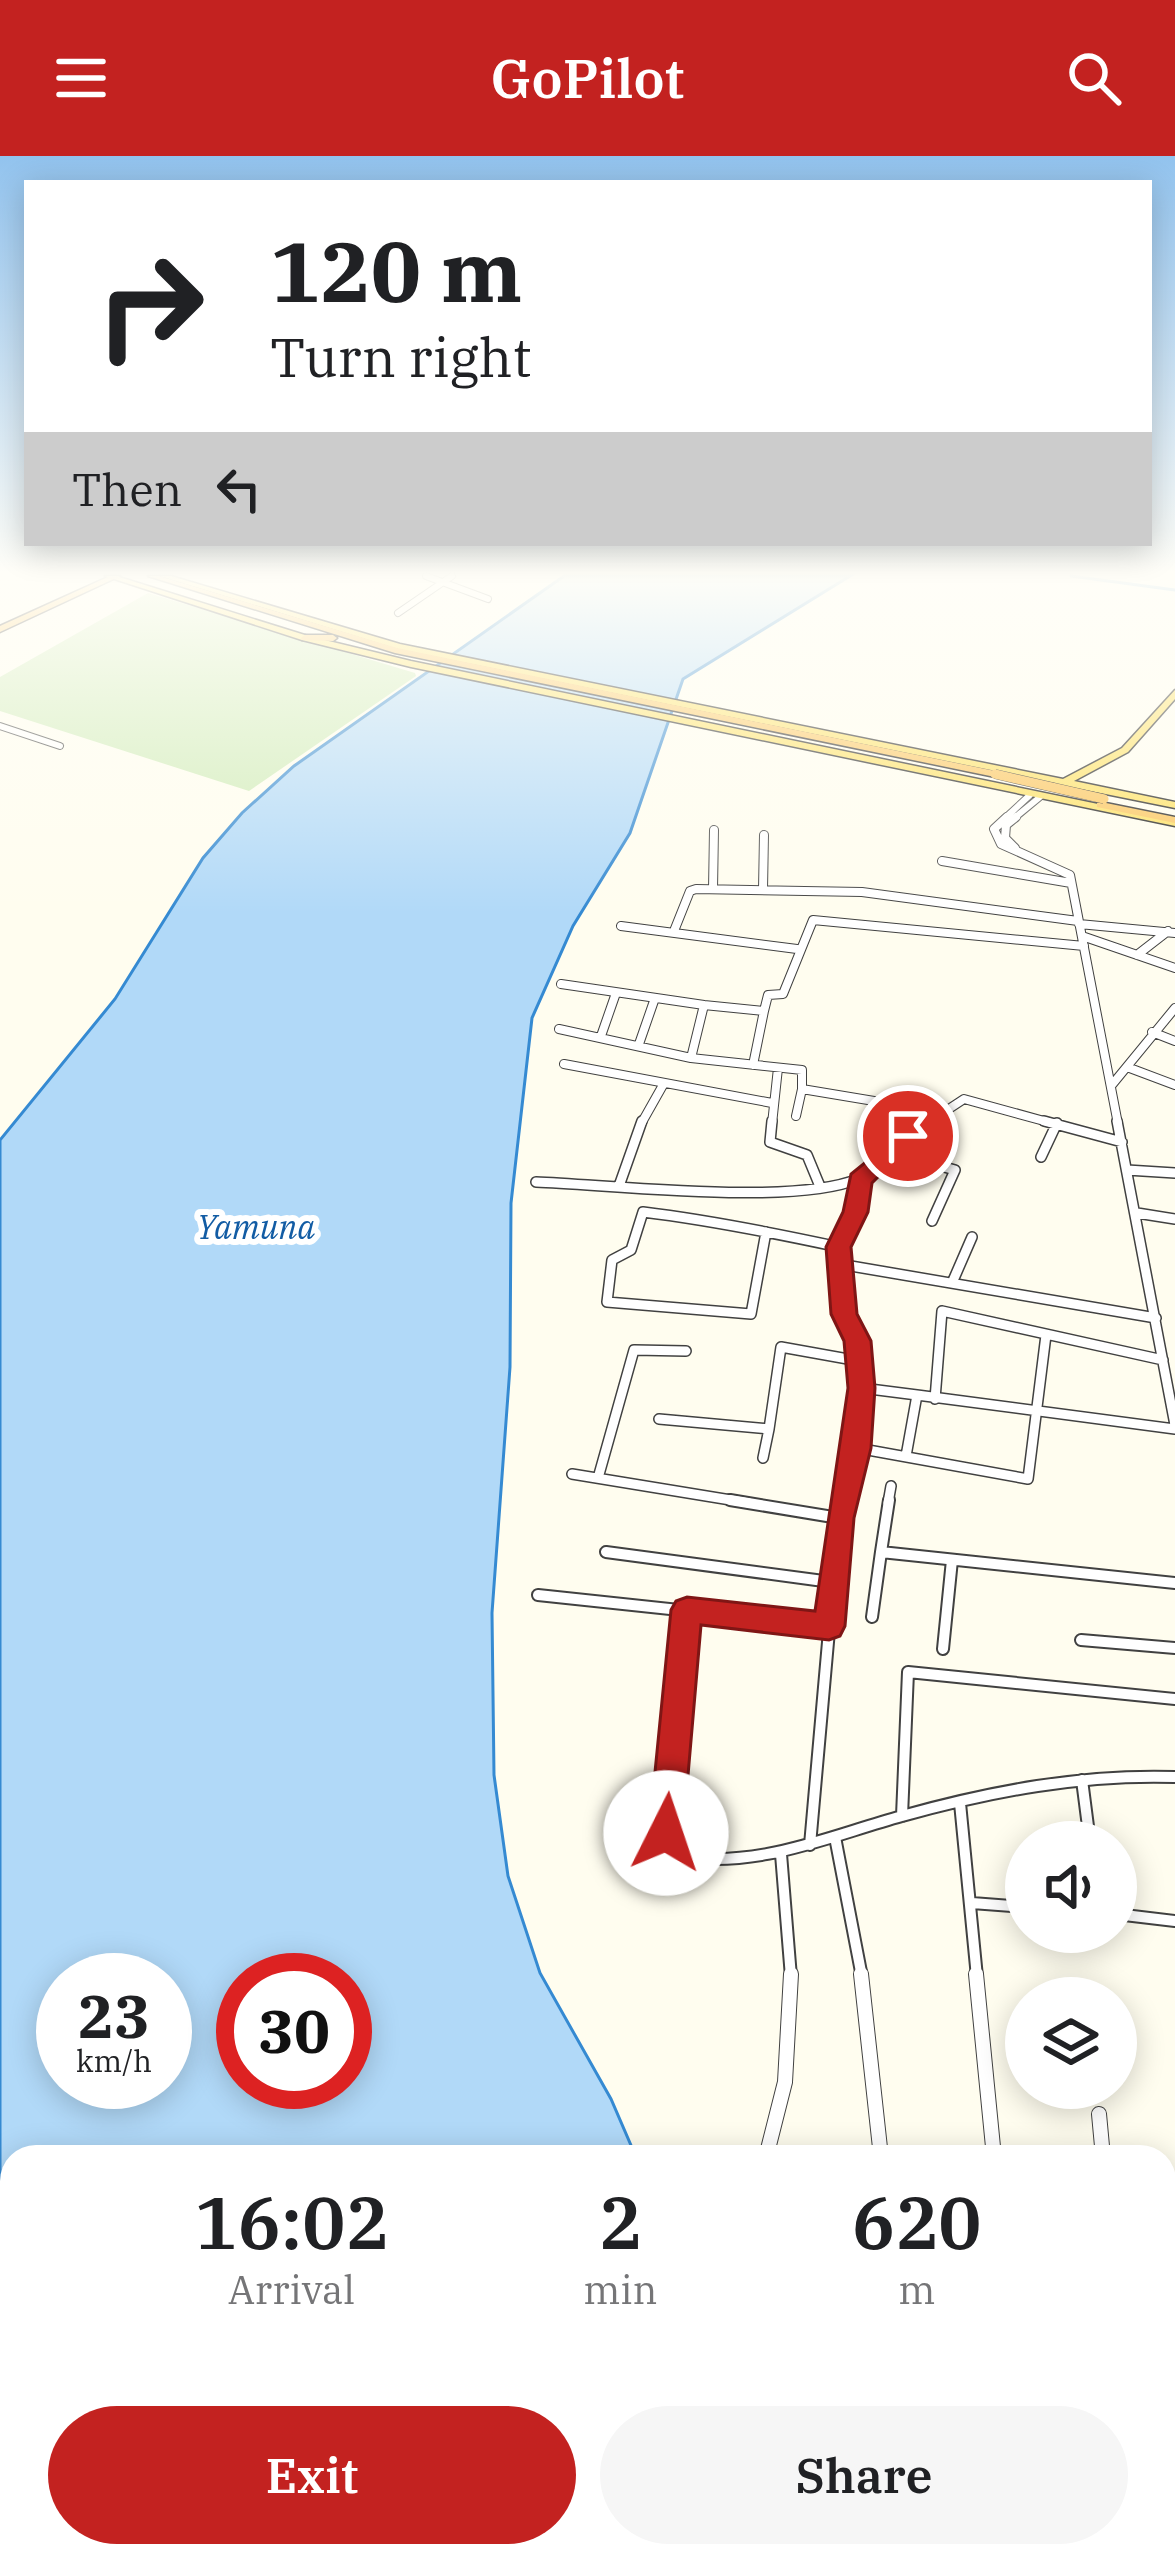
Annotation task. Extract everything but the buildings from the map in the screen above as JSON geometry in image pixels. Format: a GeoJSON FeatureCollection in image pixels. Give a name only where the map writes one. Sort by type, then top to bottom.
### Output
{"type":"FeatureCollection","features":[{"type":"Feature","properties":{"kind":"highway"},"geometry":{"type":"LineString","coordinates":[[578,689],[807,737]]}},
{"type":"Feature","properties":{"kind":"highway"},"geometry":{"type":"LineString","coordinates":[[995,781],[1175,819]]}},
{"type":"Feature","properties":{"kind":"main road"},"geometry":{"type":"LineString","coordinates":[[538,689],[1010,771],[1175,805]]}},
{"type":"Feature","properties":{"kind":"main road"},"geometry":{"type":"LineString","coordinates":[[595,689],[995,781],[1035,796],[1175,819]]}},
{"type":"Feature","properties":{"kind":"main road"},"geometry":{"type":"LineString","coordinates":[[1035,796],[1125,750],[1173,697]]}},
{"type":"Feature","properties":{"kind":"main road"},"geometry":{"type":"LineString","coordinates":[[995,781],[1010,771]]}},
{"type":"Feature","properties":{"kind":"main road"},"geometry":{"type":"LineString","coordinates":[[1082,806],[1093,789]]}},
{"type":"Feature","properties":{"kind":"street"},"geometry":{"type":"LineString","coordinates":[[1,728],[60,746]]}},
{"type":"Feature","properties":{"kind":"street"},"geometry":{"type":"LineString","coordinates":[[862,1388],[1175,1427],[1138,1213],[1071,883],[1067,871],[996,837],[995,824],[1035,796]]}},
{"type":"Feature","properties":{"kind":"street"},"geometry":{"type":"LineString","coordinates":[[713,890],[714,830]]}},
{"type":"Feature","properties":{"kind":"street"},"geometry":{"type":"LineString","coordinates":[[763,889],[764,835]]}},
{"type":"Feature","properties":{"kind":"street"},"geometry":{"type":"LineString","coordinates":[[942,861],[1071,883]]}},
{"type":"Feature","properties":{"kind":"street"},"geometry":{"type":"LineString","coordinates":[[674,931],[690,891],[763,889],[862,892],[1172,932]]}},
{"type":"Feature","properties":{"kind":"street"},"geometry":{"type":"LineString","coordinates":[[753,1065],[768,995],[783,994],[797,949],[816,920],[1083,941],[1175,968]]}},
{"type":"Feature","properties":{"kind":"street"},"geometry":{"type":"LineString","coordinates":[[621,926],[797,949]]}},
{"type":"Feature","properties":{"kind":"street"},"geometry":{"type":"LineString","coordinates":[[1137,956],[1172,932]]}},
{"type":"Feature","properties":{"kind":"street"},"geometry":{"type":"LineString","coordinates":[[561,984],[764,1011]]}},
{"type":"Feature","properties":{"kind":"street"},"geometry":{"type":"LineString","coordinates":[[602,1036],[616,993]]}},
{"type":"Feature","properties":{"kind":"street"},"geometry":{"type":"LineString","coordinates":[[639,1044],[655,998]]}},
{"type":"Feature","properties":{"kind":"street"},"geometry":{"type":"LineString","coordinates":[[691,1058],[704,1005]]}},
{"type":"Feature","properties":{"kind":"street"},"geometry":{"type":"LineString","coordinates":[[1111,1086],[1175,1009]]}},
{"type":"Feature","properties":{"kind":"street"},"geometry":{"type":"LineString","coordinates":[[559,1029],[691,1058],[804,1071],[796,1116]]}},
{"type":"Feature","properties":{"kind":"street"},"geometry":{"type":"LineString","coordinates":[[1152,1032],[1175,1041]]}},
{"type":"Feature","properties":{"kind":"street"},"geometry":{"type":"LineString","coordinates":[[564,1064],[772,1103]]}},
{"type":"Feature","properties":{"kind":"street"},"geometry":{"type":"LineString","coordinates":[[778,1067],[770,1142],[807,1155],[819,1184]]}},
{"type":"Feature","properties":{"kind":"street"},"geometry":{"type":"LineString","coordinates":[[1127,1067],[1175,1085]]}},
{"type":"Feature","properties":{"kind":"street"},"geometry":{"type":"LineString","coordinates":[[620,1186],[633,1137],[663,1085]]}},
{"type":"Feature","properties":{"kind":"street"},"geometry":{"type":"LineString","coordinates":[[802,1088],[940,1112]]}},
{"type":"Feature","properties":{"kind":"street"},"geometry":{"type":"LineString","coordinates":[[536,1182],[620,1186],[860,1180],[940,1112],[964,1099],[1122,1142]]}},
{"type":"Feature","properties":{"kind":"street"},"geometry":{"type":"LineString","coordinates":[[1041,1157],[1057,1123]]}},
{"type":"Feature","properties":{"kind":"street"},"geometry":{"type":"LineString","coordinates":[[890,1152],[955,1170],[932,1221]]}},
{"type":"Feature","properties":{"kind":"street"},"geometry":{"type":"LineString","coordinates":[[1127,1170],[1175,1174]]}},
{"type":"Feature","properties":{"kind":"street"},"geometry":{"type":"LineString","coordinates":[[810,1845],[831,1582],[839,1518],[857,1448],[862,1388],[857,1341],[844,1314],[838,1247],[855,1212],[860,1180]]}},
{"type":"Feature","properties":{"kind":"street"},"geometry":{"type":"LineString","coordinates":[[766,1232],[751,1314],[607,1302],[611,1261],[631,1250],[643,1211],[766,1232],[838,1247]]}},
{"type":"Feature","properties":{"kind":"street"},"geometry":{"type":"LineString","coordinates":[[1138,1213],[1175,1219]]}},
{"type":"Feature","properties":{"kind":"street"},"geometry":{"type":"LineString","coordinates":[[952,1283],[972,1237]]}},
{"type":"Feature","properties":{"kind":"street"},"geometry":{"type":"LineString","coordinates":[[839,1264],[1156,1318]]}},
{"type":"Feature","properties":{"kind":"street"},"geometry":{"type":"LineString","coordinates":[[935,1399],[942,1311],[1163,1360]]}},
{"type":"Feature","properties":{"kind":"street"},"geometry":{"type":"LineString","coordinates":[[857,1448],[1028,1479],[1046,1335]]}},
{"type":"Feature","properties":{"kind":"street"},"geometry":{"type":"LineString","coordinates":[[763,1458],[781,1347],[859,1361]]}},
{"type":"Feature","properties":{"kind":"street"},"geometry":{"type":"LineString","coordinates":[[598,1478],[634,1350],[686,1351]]}},
{"type":"Feature","properties":{"kind":"street"},"geometry":{"type":"LineString","coordinates":[[906,1456],[917,1395]]}},
{"type":"Feature","properties":{"kind":"street"},"geometry":{"type":"LineString","coordinates":[[659,1419],[769,1430]]}},
{"type":"Feature","properties":{"kind":"street"},"geometry":{"type":"LineString","coordinates":[[572,1474],[839,1518]]}},
{"type":"Feature","properties":{"kind":"street"},"geometry":{"type":"LineString","coordinates":[[872,1618],[891,1486]]}},
{"type":"Feature","properties":{"kind":"street"},"geometry":{"type":"LineString","coordinates":[[606,1552],[831,1582]]}},
{"type":"Feature","properties":{"kind":"street"},"geometry":{"type":"LineString","coordinates":[[881,1552],[1175,1583]]}},
{"type":"Feature","properties":{"kind":"street"},"geometry":{"type":"LineString","coordinates":[[944,1649],[952,1559]]}},
{"type":"Feature","properties":{"kind":"street"},"geometry":{"type":"LineString","coordinates":[[538,1594],[829,1626]]}},
{"type":"Feature","properties":{"kind":"street"},"geometry":{"type":"LineString","coordinates":[[687,1610],[666,1833],[678,1856],[781,1854],[960,1803],[1082,1780],[1175,1777]]}},
{"type":"Feature","properties":{"kind":"street"},"geometry":{"type":"LineString","coordinates":[[1082,1640],[1175,1648]]}},
{"type":"Feature","properties":{"kind":"street"},"geometry":{"type":"LineString","coordinates":[[902,1816],[908,1672],[1175,1699]]}},
{"type":"Feature","properties":{"kind":"street"},"geometry":{"type":"LineString","coordinates":[[1082,1780],[1087,1821]]}},
{"type":"Feature","properties":{"kind":"street"},"geometry":{"type":"LineString","coordinates":[[960,1803],[993,2145]]}},
{"type":"Feature","properties":{"kind":"street"},"geometry":{"type":"LineString","coordinates":[[836,1837],[856,1926],[880,2145]]}},
{"type":"Feature","properties":{"kind":"street"},"geometry":{"type":"LineString","coordinates":[[769,2145],[789,2059],[794,2003],[781,1854]]}},
{"type":"Feature","properties":{"kind":"street"},"geometry":{"type":"LineString","coordinates":[[972,1904],[1005,1906]]}},
{"type":"Feature","properties":{"kind":"street"},"geometry":{"type":"LineString","coordinates":[[1137,1916],[1175,1921]]}},
{"type":"Feature","properties":{"kind":"street"},"geometry":{"type":"LineString","coordinates":[[1099,2114],[1102,2145]]}},
{"type":"Feature","properties":{"kind":"green space"},"geometry":{"type":"Polygon","coordinates":[[[0,689],[398,689],[249,791],[0,711],[0,689]]]}},
{"type":"Feature","properties":{"kind":"water","name":"Yamuna"},"geometry":{"type":"Polygon","coordinates":[[[404,689],[680,689],[630,833],[573,926],[532,1018],[511,1203],[510,1367],[492,1613],[494,1775],[508,1876],[540,1973],[611,2099],[631,2145],[0,2145],[0,1140],[115,999],[203,858],[242,813],[294,766],[404,689]]]}},
{"type":"Feature","properties":{"kind":"route"},"geometry":{"type":"LineString","coordinates":[[666,1833],[687,1610],[829,1626],[839,1518],[857,1448],[862,1388],[857,1341],[844,1314],[838,1247],[855,1212],[860,1180],[908,1136]]}}]}
